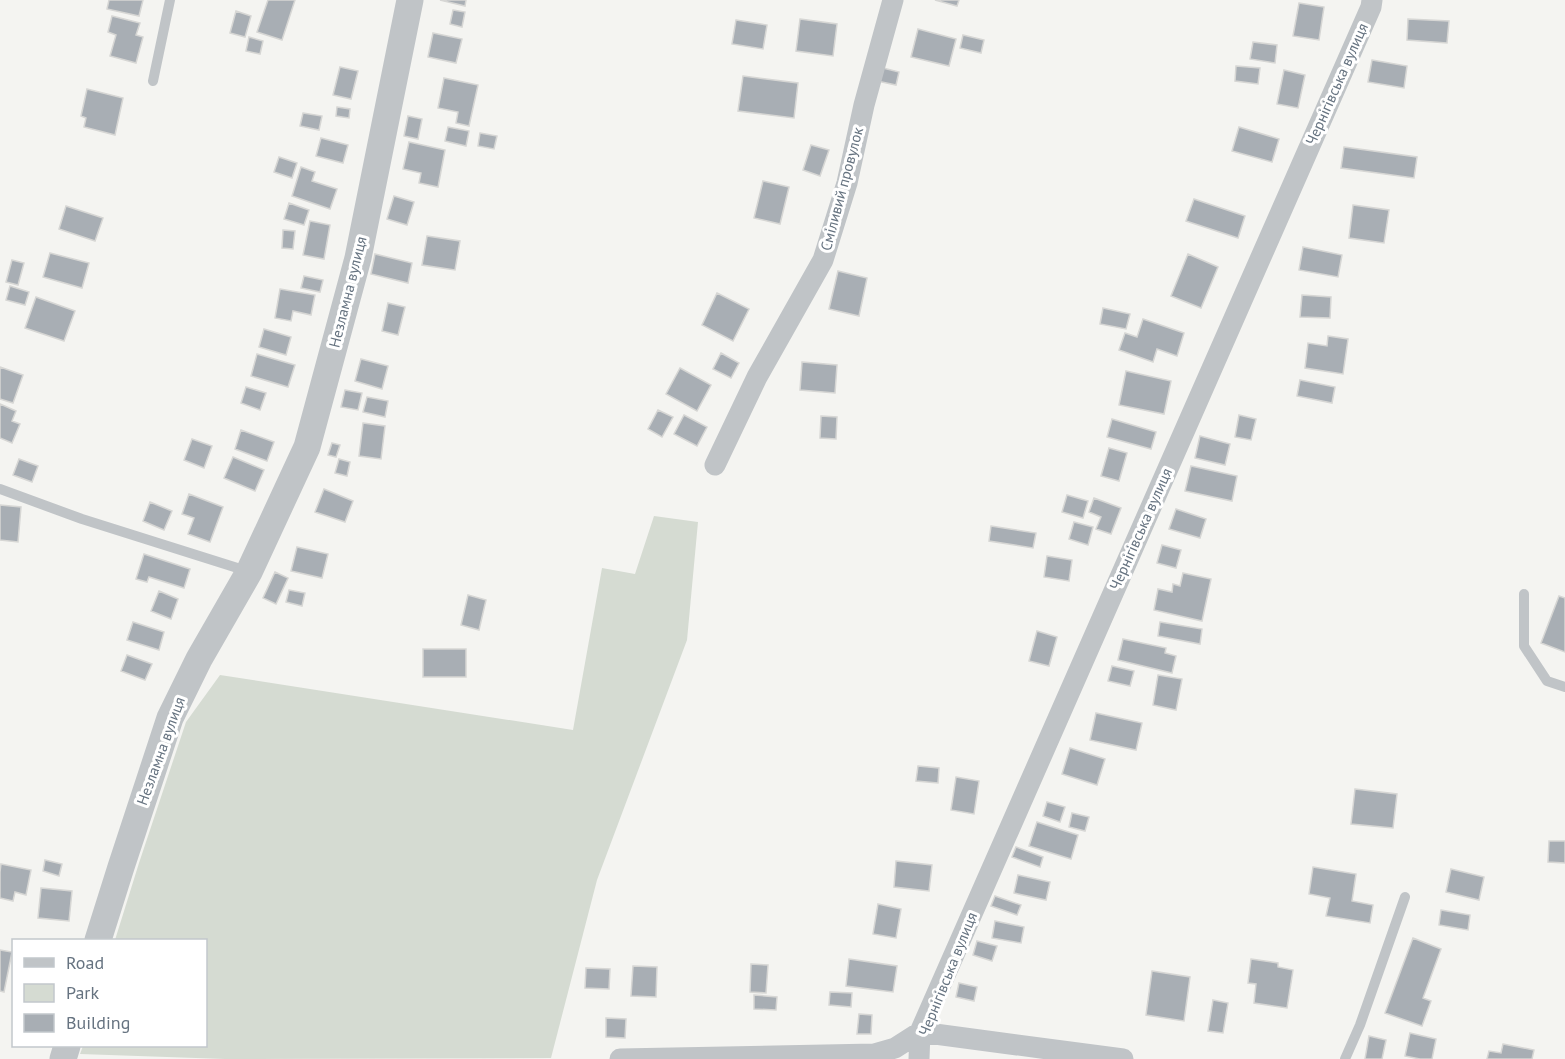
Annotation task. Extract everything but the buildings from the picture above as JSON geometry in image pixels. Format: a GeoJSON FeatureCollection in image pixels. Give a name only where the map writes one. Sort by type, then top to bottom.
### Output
{"type":"FeatureCollection","features":[{"type":"Feature","properties":{"kind":"street","name":"Незламна вулиця"},"geometry":{"type":"LineString","coordinates":[[98,939],[170,718],[199,658],[249,572],[307,447],[358,258],[410,0]]}},
{"type":"Feature","properties":{"kind":"street","name":"Сміливий провулок"},"geometry":{"type":"LineString","coordinates":[[715,465],[757,377],[823,260],[847,183],[864,105],[893,0]]}},
{"type":"Feature","properties":{"kind":"street","name":"Чернігівська вулиця"},"geometry":{"type":"LineString","coordinates":[[919,1059],[920,1032],[1372,0]]}},
{"type":"Feature","properties":{"kind":"street"},"geometry":{"type":"LineString","coordinates":[[620,1059],[874,1054],[895,1048],[920,1032],[1124,1059]]}},
{"type":"Feature","properties":{"kind":"lane"},"geometry":{"type":"LineString","coordinates":[[153,81],[170,0]]}},
{"type":"Feature","properties":{"kind":"lane"},"geometry":{"type":"LineString","coordinates":[[0,489],[82,519],[249,572]]}},
{"type":"Feature","properties":{"kind":"lane"},"geometry":{"type":"LineString","coordinates":[[1524,594],[1524,646],[1547,681],[1565,687]]}},
{"type":"Feature","properties":{"kind":"lane"},"geometry":{"type":"LineString","coordinates":[[1345,1059],[1360,1026],[1405,897]]}},
{"type":"Feature","properties":{"kind":"green space"},"geometry":{"type":"Polygon","coordinates":[[[654,516],[698,522],[687,640],[597,880],[551,1058],[225,1059],[80,1054],[83,1047],[207,1047],[207,939],[115,939],[186,722],[220,675],[573,730],[602,568],[635,574],[654,516]]]}}]}
